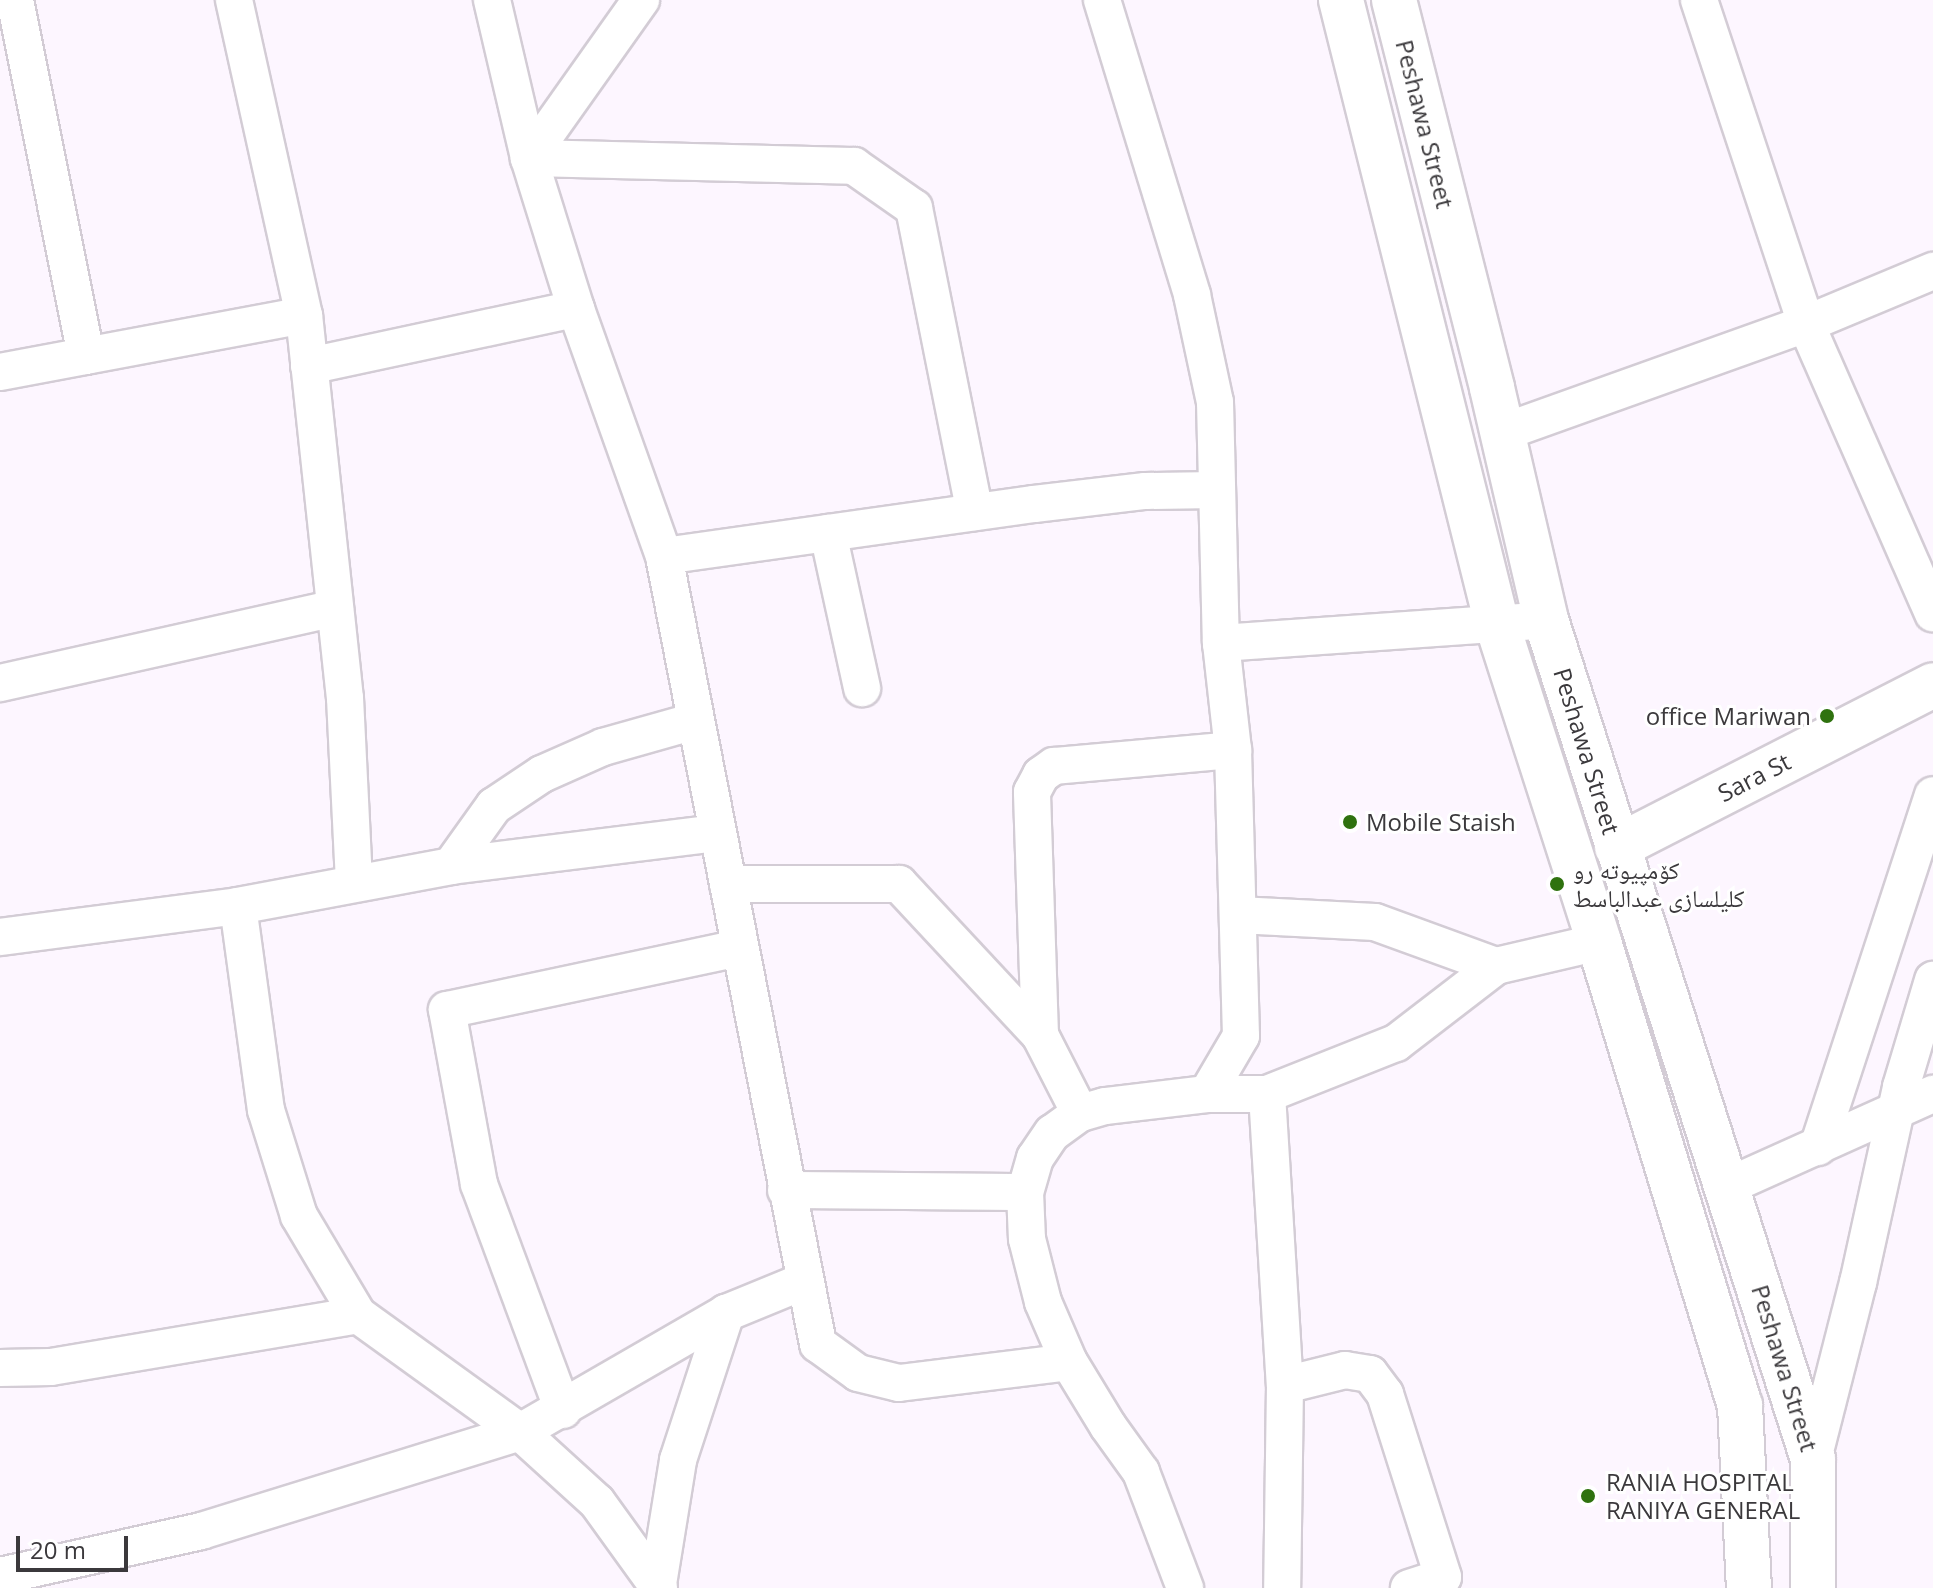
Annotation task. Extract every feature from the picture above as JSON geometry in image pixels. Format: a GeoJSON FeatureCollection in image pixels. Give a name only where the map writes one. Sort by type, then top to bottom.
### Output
{"type":"FeatureCollection","features":[{"type":"Feature","properties":{"kind":"main road","name":"Peshawa Street"},"geometry":{"type":"LineString","coordinates":[[1341,0],[1497,624],[1599,942],[1740,1405],[1749,1588]]}},
{"type":"Feature","properties":{"kind":"main road","name":"Peshawa Street"},"geometry":{"type":"LineString","coordinates":[[1394,0],[1546,620],[1813,1459],[1813,1588]]}},
{"type":"Feature","properties":{"kind":"main road","name":"Sara St"},"geometry":{"type":"LineString","coordinates":[[1617,847],[1933,685]]}},
{"type":"Feature","properties":{"kind":"street"},"geometry":{"type":"LineString","coordinates":[[15,0],[86,356]]}},
{"type":"Feature","properties":{"kind":"street"},"geometry":{"type":"LineString","coordinates":[[234,0],[304,315],[345,698],[354,882]]}},
{"type":"Feature","properties":{"kind":"street"},"geometry":{"type":"LineString","coordinates":[[492,0],[529,158],[576,309],[664,556],[738,948],[818,1344],[858,1373],[899,1383],[1069,1362]]}},
{"type":"Feature","properties":{"kind":"street"},"geometry":{"type":"LineString","coordinates":[[529,158],[641,0]]}},
{"type":"Feature","properties":{"kind":"street"},"geometry":{"type":"LineString","coordinates":[[1102,0],[1192,295],[1215,402],[1221,643],[1233,750],[1241,1036],[1207,1094]]}},
{"type":"Feature","properties":{"kind":"street"},"geometry":{"type":"LineString","coordinates":[[1699,0],[1806,324],[1933,613]]}},
{"type":"Feature","properties":{"kind":"street"},"geometry":{"type":"LineString","coordinates":[[529,158],[854,166],[914,208],[975,512]]}},
{"type":"Feature","properties":{"kind":"street"},"geometry":{"type":"LineString","coordinates":[[1501,433],[1806,324],[1933,271]]}},
{"type":"Feature","properties":{"kind":"street"},"geometry":{"type":"LineString","coordinates":[[309,366],[576,309]]}},
{"type":"Feature","properties":{"kind":"street"},"geometry":{"type":"LineString","coordinates":[[0,372],[304,315]]}},
{"type":"Feature","properties":{"kind":"street"},"geometry":{"type":"LineString","coordinates":[[664,556],[1145,491],[1216,490]]}},
{"type":"Feature","properties":{"kind":"street"},"geometry":{"type":"LineString","coordinates":[[828,533],[862,688]]}},
{"type":"Feature","properties":{"kind":"street"},"geometry":{"type":"LineString","coordinates":[[0,683],[335,608]]}},
{"type":"Feature","properties":{"kind":"street"},"geometry":{"type":"LineString","coordinates":[[1221,643],[1546,620]]}},
{"type":"Feature","properties":{"kind":"street"},"geometry":{"type":"LineString","coordinates":[[451,866],[494,806],[542,774],[603,747],[695,721]]}},
{"type":"Feature","properties":{"kind":"street"},"geometry":{"type":"LineString","coordinates":[[1040,1035],[1032,792],[1041,775],[1054,766],[1233,750]]}},
{"type":"Feature","properties":{"kind":"street"},"geometry":{"type":"LineString","coordinates":[[1818,1147],[1933,795]]}},
{"type":"Feature","properties":{"kind":"street"},"geometry":{"type":"LineString","coordinates":[[0,937],[238,906],[451,866],[716,833]]}},
{"type":"Feature","properties":{"kind":"street"},"geometry":{"type":"LineString","coordinates":[[728,884],[899,884],[1040,1035],[1080,1113]]}},
{"type":"Feature","properties":{"kind":"street"},"geometry":{"type":"LineString","coordinates":[[238,906],[266,1110],[299,1216],[358,1315],[520,1432],[597,1502],[659,1586]]}},
{"type":"Feature","properties":{"kind":"street"},"geometry":{"type":"LineString","coordinates":[[1238,915],[1375,922],[1496,966]]}},
{"type":"Feature","properties":{"kind":"street"},"geometry":{"type":"LineString","coordinates":[[1185,1588],[1141,1472],[1108,1426],[1069,1362],[1043,1302],[1027,1239],[1025,1192],[1035,1158],[1052,1133],[1080,1113],[1207,1094],[1267,1094],[1396,1043],[1496,966],[1599,942]]}},
{"type":"Feature","properties":{"kind":"street"},"geometry":{"type":"LineString","coordinates":[[563,1410],[479,1184],[447,1010],[738,948]]}},
{"type":"Feature","properties":{"kind":"street"},"geometry":{"type":"LineString","coordinates":[[1813,1459],[1858,1283],[1894,1115],[1933,980]]}},
{"type":"Feature","properties":{"kind":"street"},"geometry":{"type":"LineString","coordinates":[[1267,1094],[1285,1385],[1282,1588]]}},
{"type":"Feature","properties":{"kind":"street"},"geometry":{"type":"LineString","coordinates":[[1728,1186],[1894,1115],[1933,1094]]}},
{"type":"Feature","properties":{"kind":"street"},"geometry":{"type":"LineString","coordinates":[[786,1190],[1025,1192]]}},
{"type":"Feature","properties":{"kind":"street"},"geometry":{"type":"LineString","coordinates":[[0,1576],[201,1531],[520,1432],[563,1410],[726,1313],[804,1281]]}},
{"type":"Feature","properties":{"kind":"street"},"geometry":{"type":"LineString","coordinates":[[659,1586],[678,1460],[726,1313]]}},
{"type":"Feature","properties":{"kind":"street"},"geometry":{"type":"LineString","coordinates":[[0,1368],[51,1367],[358,1315]]}},
{"type":"Feature","properties":{"kind":"street"},"geometry":{"type":"LineString","coordinates":[[1285,1385],[1345,1370],[1370,1374],[1385,1394],[1443,1577],[1409,1588]]}},
{"type":"Feature","properties":{"kind":"place","name":"office Mariwan"},"geometry":{"type":"Point","coordinates":[1827,716]}},
{"type":"Feature","properties":{"kind":"place","name":"Mobile Staish"},"geometry":{"type":"Point","coordinates":[1350,822]}},
{"type":"Feature","properties":{"kind":"place","name":"کۆمپیوته رو کلیلسازی عبدالباسط"},"geometry":{"type":"Point","coordinates":[1557,884]}},
{"type":"Feature","properties":{"kind":"place","name":"RANIA HOSPITAL RANIYA GENERAL"},"geometry":{"type":"Point","coordinates":[1588,1496]}}]}
